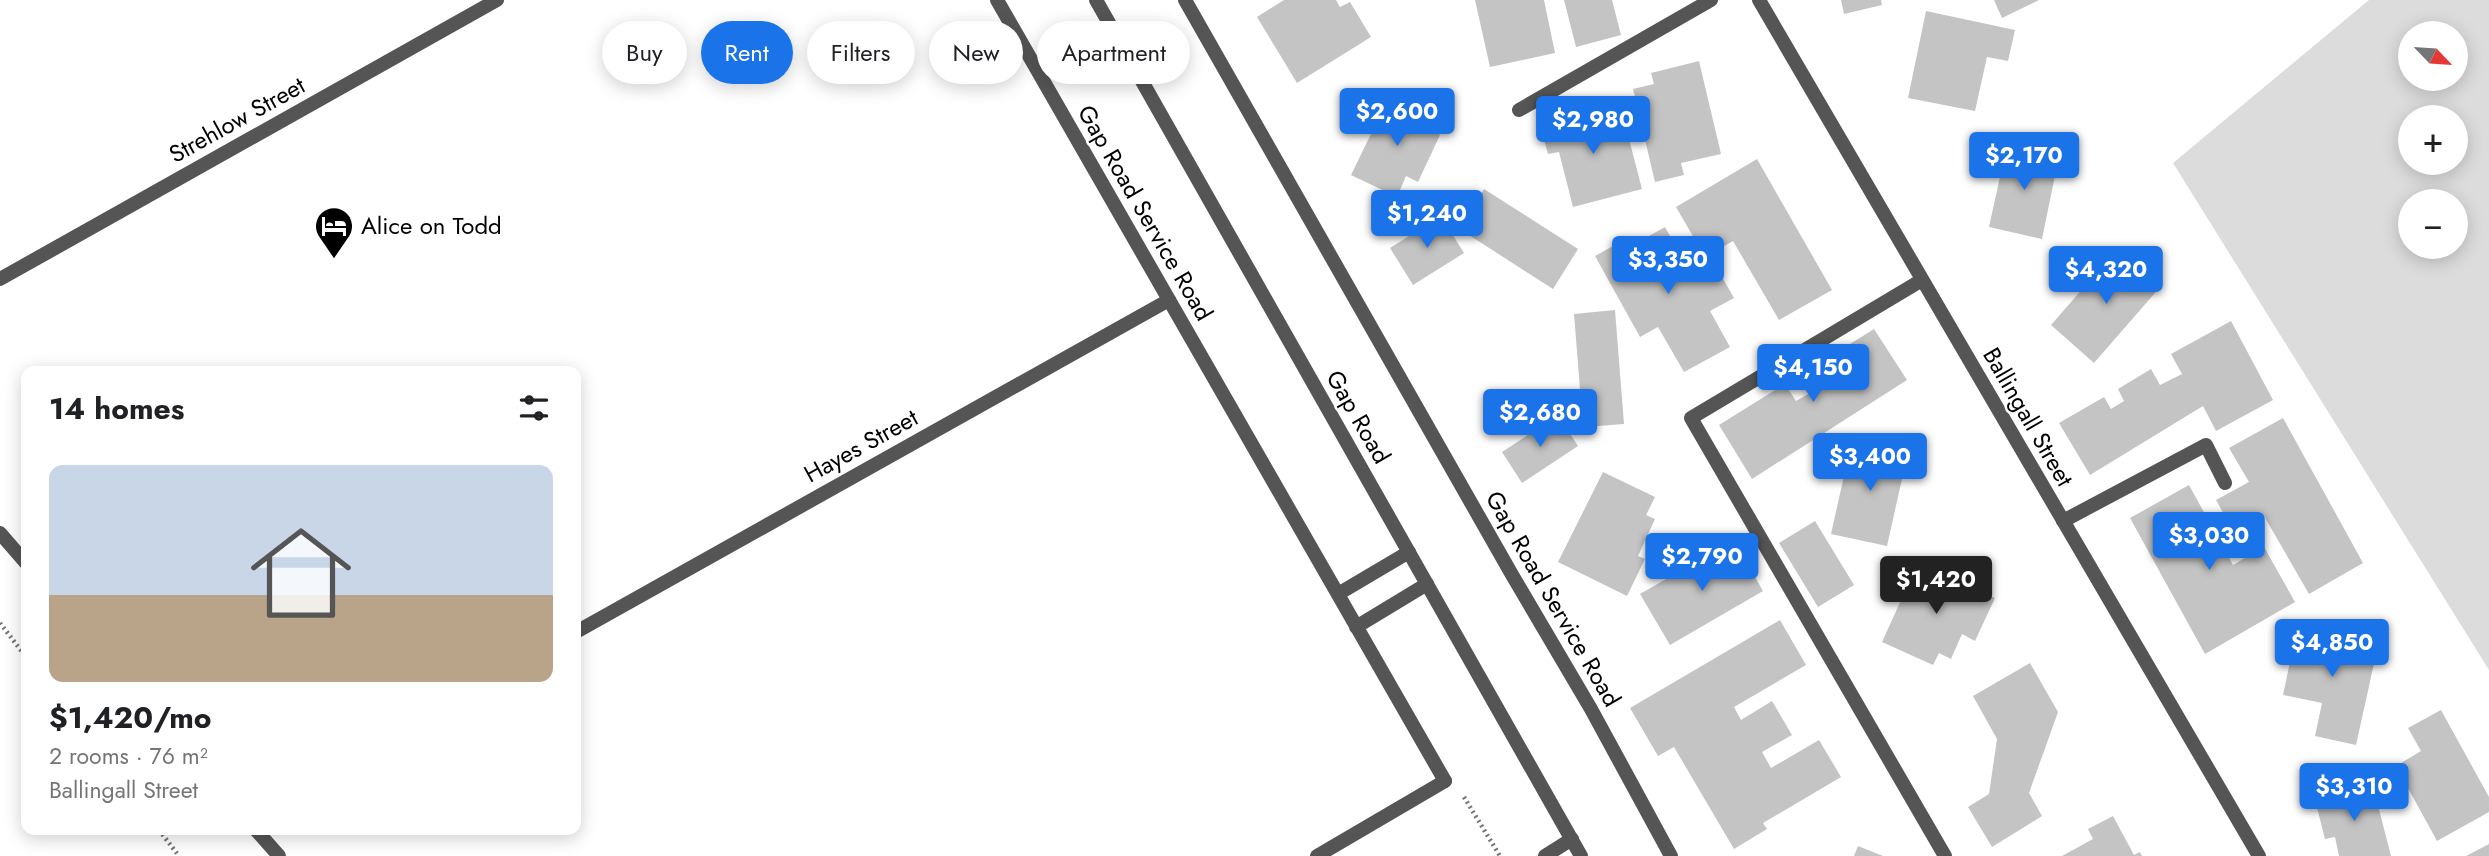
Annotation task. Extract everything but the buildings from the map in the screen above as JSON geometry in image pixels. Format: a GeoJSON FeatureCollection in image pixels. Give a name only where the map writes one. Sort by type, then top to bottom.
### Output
{"type":"FeatureCollection","features":[{"type":"Feature","properties":{"kind":"street","name":"Strehlow Street"},"geometry":{"type":"LineString","coordinates":[[0,279],[497,0]]}},
{"type":"Feature","properties":{"kind":"street","name":"Gap Road Service Road"},"geometry":{"type":"LineString","coordinates":[[997,0],[1445,780]]}},
{"type":"Feature","properties":{"kind":"street","name":"Gap Road"},"geometry":{"type":"LineString","coordinates":[[1096,0],[1581,856]]}},
{"type":"Feature","properties":{"kind":"street","name":"Gap Road Service Road"},"geometry":{"type":"LineString","coordinates":[[1185,0],[1591,709],[1671,856]]}},
{"type":"Feature","properties":{"kind":"street"},"geometry":{"type":"LineString","coordinates":[[1519,110],[1711,0]]}},
{"type":"Feature","properties":{"kind":"street","name":"Ballingall Street"},"geometry":{"type":"LineString","coordinates":[[1759,0],[2259,856]]}},
{"type":"Feature","properties":{"kind":"street"},"geometry":{"type":"LineString","coordinates":[[1922,280],[1691,418],[1945,856]]}},
{"type":"Feature","properties":{"kind":"street","name":"Hayes Street"},"geometry":{"type":"LineString","coordinates":[[581,629],[1169,300]]}},
{"type":"Feature","properties":{"kind":"street"},"geometry":{"type":"LineString","coordinates":[[2063,521],[2206,445],[2225,483]]}},
{"type":"Feature","properties":{"kind":"street"},"geometry":{"type":"LineString","coordinates":[[0,533],[21,557]]}},
{"type":"Feature","properties":{"kind":"street"},"geometry":{"type":"LineString","coordinates":[[1338,594],[1409,552]]}},
{"type":"Feature","properties":{"kind":"street"},"geometry":{"type":"LineString","coordinates":[[1356,627],[1427,584]]}},
{"type":"Feature","properties":{"kind":"street"},"geometry":{"type":"LineString","coordinates":[[1317,856],[1445,780]]}},
{"type":"Feature","properties":{"kind":"street"},"geometry":{"type":"LineString","coordinates":[[260,835],[279,856]]}},
{"type":"Feature","properties":{"kind":"street"},"geometry":{"type":"LineString","coordinates":[[1545,856],[1572,839]]}},
{"type":"Feature","properties":{"kind":"path"},"geometry":{"type":"LineString","coordinates":[[0,623],[21,650]]}},
{"type":"Feature","properties":{"kind":"path"},"geometry":{"type":"LineString","coordinates":[[1445,780],[1452,777],[1500,856]]}},
{"type":"Feature","properties":{"kind":"path"},"geometry":{"type":"LineString","coordinates":[[163,835],[179,856]]}},
{"type":"Feature","properties":{"kind":"shaded area"},"geometry":{"type":"Polygon","coordinates":[[[2369,0],[2489,0],[2489,670],[2173,163],[2369,0]]]}},
{"type":"Feature","properties":{"kind":"place","name":"Alice on Todd"},"geometry":{"type":"Point","coordinates":[334,260]}}]}
